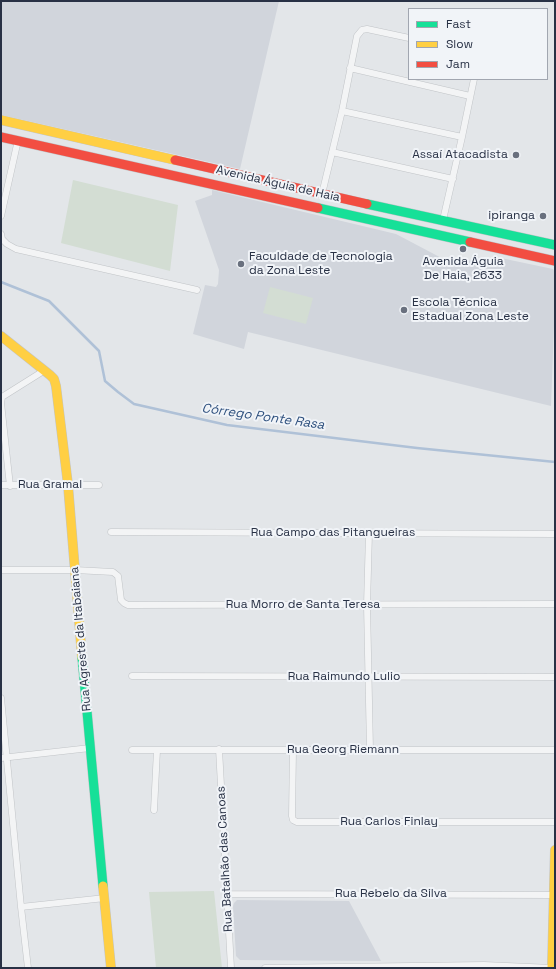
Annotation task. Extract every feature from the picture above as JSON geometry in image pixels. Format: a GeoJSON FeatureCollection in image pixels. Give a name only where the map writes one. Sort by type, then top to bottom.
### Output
{"type":"FeatureCollection","features":[{"type":"Feature","properties":{"kind":"main road","name":"Avenida Águia de Haia"},"geometry":{"type":"LineString","coordinates":[[1,120],[555,246]]}},
{"type":"Feature","properties":{"kind":"main road","name":"Avenida Águia de Haia"},"geometry":{"type":"LineString","coordinates":[[1,137],[555,261]]}},
{"type":"Feature","properties":{"kind":"main road","name":"Rua Agreste da Itabaiana"},"geometry":{"type":"LineString","coordinates":[[1,336],[50,374],[54,379],[56,386],[68,485],[90,748],[111,968]]}},
{"type":"Feature","properties":{"kind":"main road"},"geometry":{"type":"LineString","coordinates":[[552,968],[555,850]]}},
{"type":"Feature","properties":{"kind":"street"},"geometry":{"type":"LineString","coordinates":[[322,194],[342,111],[356,36],[362,30],[367,29],[408,38]]}},
{"type":"Feature","properties":{"kind":"street"},"geometry":{"type":"LineString","coordinates":[[350,68],[470,96]]}},
{"type":"Feature","properties":{"kind":"street"},"geometry":{"type":"LineString","coordinates":[[443,220],[474,80]]}},
{"type":"Feature","properties":{"kind":"street"},"geometry":{"type":"LineString","coordinates":[[342,111],[462,137]]}},
{"type":"Feature","properties":{"kind":"street"},"geometry":{"type":"LineString","coordinates":[[1,216],[18,140]]}},
{"type":"Feature","properties":{"kind":"street"},"geometry":{"type":"LineString","coordinates":[[332,152],[453,179]]}},
{"type":"Feature","properties":{"kind":"street"},"geometry":{"type":"LineString","coordinates":[[1,234],[2,239],[16,249],[197,290]]}},
{"type":"Feature","properties":{"kind":"street"},"geometry":{"type":"LineString","coordinates":[[10,486],[1,403],[2,396],[45,370]]}},
{"type":"Feature","properties":{"kind":"street","name":"Rua Gramal"},"geometry":{"type":"LineString","coordinates":[[1,486],[99,485]]}},
{"type":"Feature","properties":{"kind":"street","name":"Rua Campo das Pitangueiras"},"geometry":{"type":"LineString","coordinates":[[111,532],[555,534]]}},
{"type":"Feature","properties":{"kind":"street"},"geometry":{"type":"LineString","coordinates":[[369,533],[367,605],[370,750]]}},
{"type":"Feature","properties":{"kind":"street"},"geometry":{"type":"LineString","coordinates":[[1,570],[75,570]]}},
{"type":"Feature","properties":{"kind":"street","name":"Rua Morro de Santa Teresa"},"geometry":{"type":"LineString","coordinates":[[75,570],[115,573],[118,576],[121,600],[128,605],[555,604]]}},
{"type":"Feature","properties":{"kind":"street","name":"Rua Raimundo Lulio"},"geometry":{"type":"LineString","coordinates":[[132,676],[555,677]]}},
{"type":"Feature","properties":{"kind":"street"},"geometry":{"type":"LineString","coordinates":[[1,698],[4,758],[28,968]]}},
{"type":"Feature","properties":{"kind":"street"},"geometry":{"type":"LineString","coordinates":[[4,758],[90,748]]}},
{"type":"Feature","properties":{"kind":"street","name":"Rua Batalhão das Canoas"},"geometry":{"type":"LineString","coordinates":[[219,749],[231,968]]}},
{"type":"Feature","properties":{"kind":"street","name":"Rua Georg Riemann"},"geometry":{"type":"LineString","coordinates":[[132,750],[555,750]]}},
{"type":"Feature","properties":{"kind":"street"},"geometry":{"type":"LineString","coordinates":[[154,810],[157,750]]}},
{"type":"Feature","properties":{"kind":"street","name":"Rua Carlos Finlay"},"geometry":{"type":"LineString","coordinates":[[293,750],[292,816],[297,822],[555,822]]}},
{"type":"Feature","properties":{"kind":"street","name":"Rua Rebelo da Silva"},"geometry":{"type":"LineString","coordinates":[[226,894],[554,894]]}},
{"type":"Feature","properties":{"kind":"street"},"geometry":{"type":"LineString","coordinates":[[20,907],[105,898]]}},
{"type":"Feature","properties":{"kind":"street"},"geometry":{"type":"LineString","coordinates":[[264,968],[552,968]]}},
{"type":"Feature","properties":{"kind":"shaded area"},"geometry":{"type":"Polygon","coordinates":[[[1,1],[279,1],[240,169],[1,115],[1,1]]]}},
{"type":"Feature","properties":{"kind":"shaded area"},"geometry":{"type":"Polygon","coordinates":[[[73,180],[178,205],[170,271],[61,243],[73,180]]]}},
{"type":"Feature","properties":{"kind":"shaded area","name":"Escola Técnica Estadual Zona Leste"},"geometry":{"type":"Polygon","coordinates":[[[212,190],[396,234],[451,263],[496,257],[553,269],[555,272],[555,298],[551,406],[248,332],[244,349],[193,334],[205,285],[216,287],[218,284],[219,270],[195,201],[212,195],[212,190]]]}},
{"type":"Feature","properties":{"kind":"shaded area"},"geometry":{"type":"Polygon","coordinates":[[[270,287],[313,298],[306,324],[263,313],[270,287]]]}},
{"type":"Feature","properties":{"kind":"shaded area"},"geometry":{"type":"Polygon","coordinates":[[[214,891],[222,968],[156,968],[149,892],[214,891]]]}},
{"type":"Feature","properties":{"kind":"shaded area"},"geometry":{"type":"Polygon","coordinates":[[[237,900],[349,901],[381,961],[240,960],[236,956],[233,906],[237,900]]]}},
{"type":"Feature","properties":{"kind":"waterway","name":"Córrego Ponte Rasa"},"geometry":{"type":"LineString","coordinates":[[1,282],[49,301],[99,351],[105,381],[134,404],[227,425],[417,448],[555,462]]}},
{"type":"Feature","properties":{"kind":"traffic: fast"},"geometry":{"type":"LineString","coordinates":[[367,204],[555,245]]}},
{"type":"Feature","properties":{"kind":"traffic: fast"},"geometry":{"type":"LineString","coordinates":[[318,208],[470,242]]}},
{"type":"Feature","properties":{"kind":"traffic: fast"},"geometry":{"type":"LineString","coordinates":[[82,657],[103,886]]}},
{"type":"Feature","properties":{"kind":"traffic: slow"},"geometry":{"type":"LineString","coordinates":[[1,120],[175,160]]}},
{"type":"Feature","properties":{"kind":"traffic: slow"},"geometry":{"type":"LineString","coordinates":[[1,336],[50,375],[54,379],[56,386],[68,485],[82,657]]}},
{"type":"Feature","properties":{"kind":"traffic: slow"},"geometry":{"type":"LineString","coordinates":[[552,968],[555,850]]}},
{"type":"Feature","properties":{"kind":"traffic: slow"},"geometry":{"type":"LineString","coordinates":[[103,886],[111,968]]}},
{"type":"Feature","properties":{"kind":"traffic: jam"},"geometry":{"type":"LineString","coordinates":[[1,137],[318,208]]}},
{"type":"Feature","properties":{"kind":"traffic: jam"},"geometry":{"type":"LineString","coordinates":[[175,160],[367,204]]}},
{"type":"Feature","properties":{"kind":"traffic: jam"},"geometry":{"type":"LineString","coordinates":[[470,242],[555,261]]}},
{"type":"Feature","properties":{"kind":"place","name":"Assaí Atacadista"},"geometry":{"type":"Point","coordinates":[516,155]}},
{"type":"Feature","properties":{"kind":"place","name":"ipiranga"},"geometry":{"type":"Point","coordinates":[543,216]}},
{"type":"Feature","properties":{"kind":"place","name":"Avenida Águia De Haia, 2633"},"geometry":{"type":"Point","coordinates":[463,249]}},
{"type":"Feature","properties":{"kind":"place","name":"Faculdade de Tecnologia da Zona Leste"},"geometry":{"type":"Point","coordinates":[241,264]}},
{"type":"Feature","properties":{"kind":"place","name":"Escola Técnica Estadual Zona Leste"},"geometry":{"type":"Point","coordinates":[404,310]}}]}
